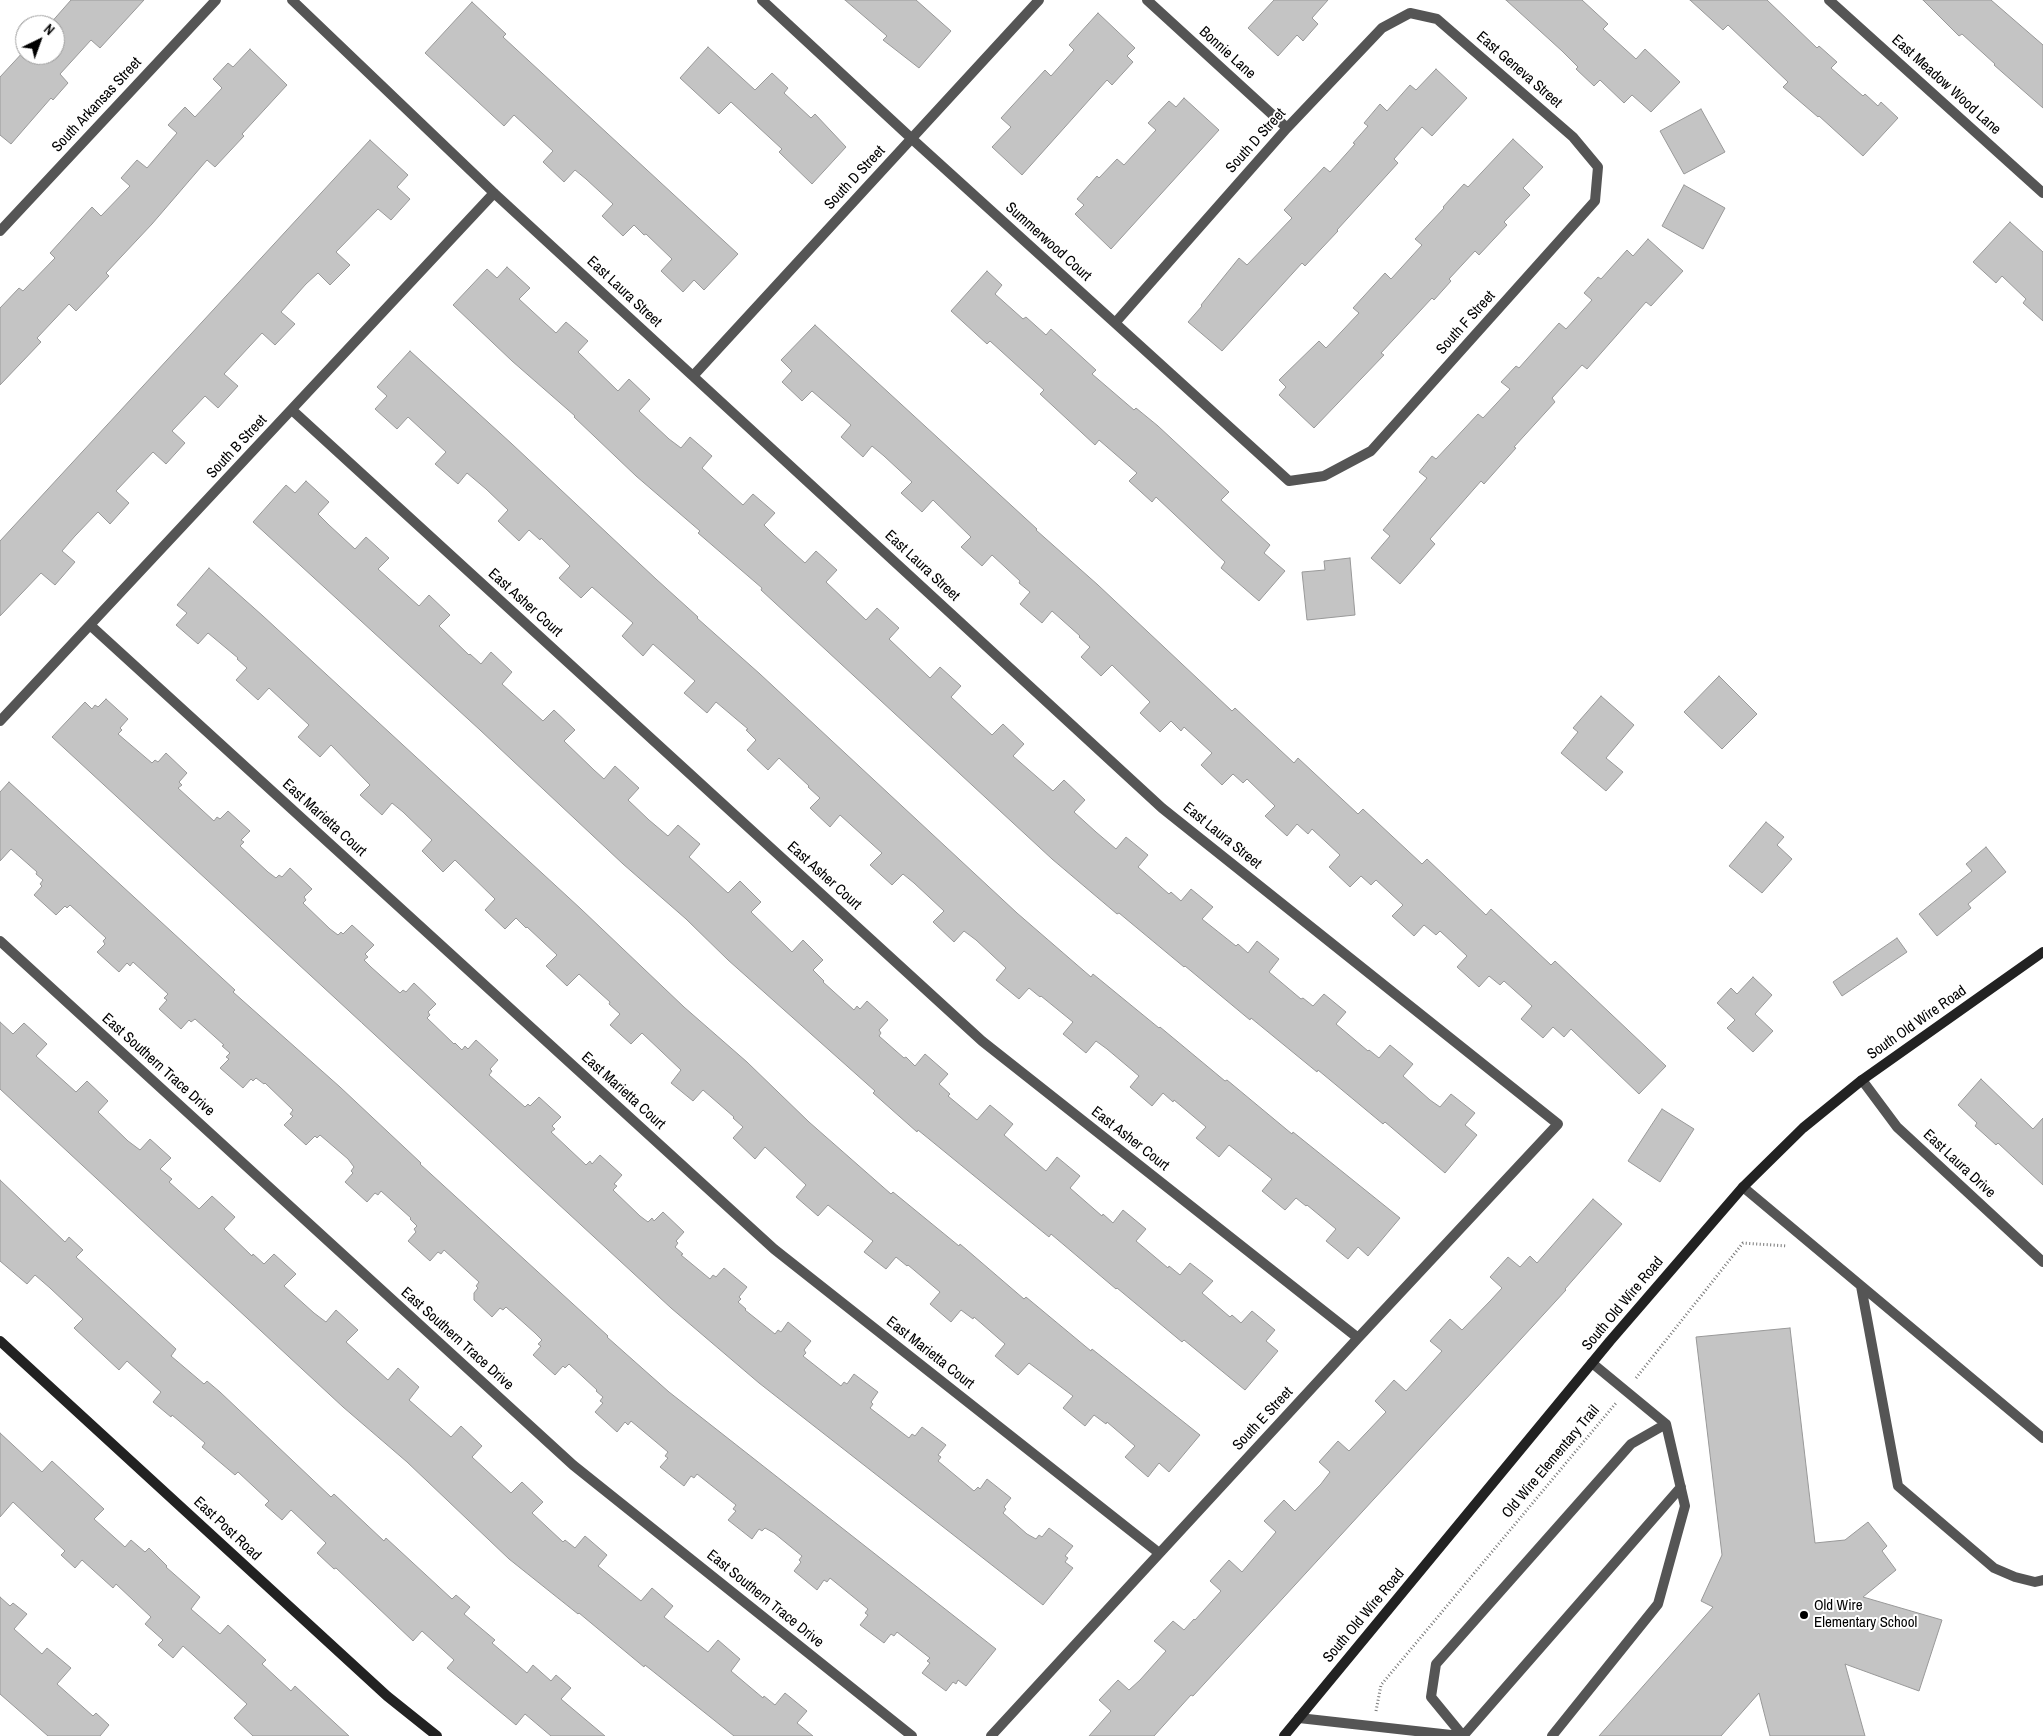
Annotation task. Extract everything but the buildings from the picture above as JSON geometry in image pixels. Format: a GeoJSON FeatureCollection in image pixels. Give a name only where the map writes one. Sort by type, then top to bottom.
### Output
{"type":"FeatureCollection","features":[{"type":"Feature","properties":{"kind":"street","name":"South Arkansas Street"},"geometry":{"type":"LineString","coordinates":[[0,231],[216,0]]}},
{"type":"Feature","properties":{"kind":"street","name":"East Laura Street"},"geometry":{"type":"LineString","coordinates":[[292,0],[494,193],[1162,808],[1558,1124]]}},
{"type":"Feature","properties":{"kind":"street","name":"Summerwood Court"},"geometry":{"type":"LineString","coordinates":[[762,0],[1289,481],[1324,476]]}},
{"type":"Feature","properties":{"kind":"street","name":"South D Street"},"geometry":{"type":"LineString","coordinates":[[693,376],[1039,0]]}},
{"type":"Feature","properties":{"kind":"street","name":"Bonnie Lane"},"geometry":{"type":"LineString","coordinates":[[1147,0],[1287,128]]}},
{"type":"Feature","properties":{"kind":"street","name":"East Meadow Wood Lane"},"geometry":{"type":"LineString","coordinates":[[1829,0],[2043,193]]}},
{"type":"Feature","properties":{"kind":"street","name":"South D Street"},"geometry":{"type":"LineString","coordinates":[[1115,323],[1287,128],[1382,28],[1410,13]]}},
{"type":"Feature","properties":{"kind":"street","name":"East Geneva Street"},"geometry":{"type":"LineString","coordinates":[[1410,13],[1437,19],[1573,137],[1598,167]]}},
{"type":"Feature","properties":{"kind":"street","name":"South F Street"},"geometry":{"type":"LineString","coordinates":[[1324,476],[1370,451],[1595,201],[1598,167]]}},
{"type":"Feature","properties":{"kind":"street","name":"South B Street"},"geometry":{"type":"LineString","coordinates":[[0,720],[494,193]]}},
{"type":"Feature","properties":{"kind":"street","name":"East Asher Court"},"geometry":{"type":"LineString","coordinates":[[292,410],[982,1041],[1358,1338]]}},
{"type":"Feature","properties":{"kind":"street","name":"East Marietta Court"},"geometry":{"type":"LineString","coordinates":[[90,624],[774,1250],[1159,1553]]}},
{"type":"Feature","properties":{"kind":"street","name":"East Southern Trace Drive"},"geometry":{"type":"LineString","coordinates":[[0,941],[572,1465],[912,1736]]}},
{"type":"Feature","properties":{"kind":"street","name":"South Old Wire Road"},"geometry":{"type":"LineString","coordinates":[[1284,1736],[1592,1364],[1742,1188],[1803,1128],[1862,1080],[2043,952]]}},
{"type":"Feature","properties":{"kind":"street","name":"East Laura Drive"},"geometry":{"type":"LineString","coordinates":[[1862,1080],[1897,1127],[2043,1262]]}},
{"type":"Feature","properties":{"kind":"street","name":"South E Street"},"geometry":{"type":"LineString","coordinates":[[991,1736],[1558,1124]]}},
{"type":"Feature","properties":{"kind":"street"},"geometry":{"type":"LineString","coordinates":[[1742,1188],[2043,1438]]}},
{"type":"Feature","properties":{"kind":"street"},"geometry":{"type":"LineString","coordinates":[[1861,1286],[1898,1486],[1994,1568],[2014,1577],[2035,1582],[2043,1580]]}},
{"type":"Feature","properties":{"kind":"street","name":"East Post Road"},"geometry":{"type":"LineString","coordinates":[[0,1341],[387,1696],[437,1736]]}},
{"type":"Feature","properties":{"kind":"street"},"geometry":{"type":"LineString","coordinates":[[1552,1736],[1658,1604],[1685,1506],[1666,1424],[1592,1364]]}},
{"type":"Feature","properties":{"kind":"street"},"geometry":{"type":"LineString","coordinates":[[1462,1736],[1432,1697],[1436,1664],[1631,1444],[1666,1424]]}},
{"type":"Feature","properties":{"kind":"street"},"geometry":{"type":"LineString","coordinates":[[1462,1736],[1681,1487]]}},
{"type":"Feature","properties":{"kind":"street"},"geometry":{"type":"LineString","coordinates":[[1299,1718],[1462,1736]]}},
{"type":"Feature","properties":{"kind":"path","name":"Old Wire Elementary Trail"},"geometry":{"type":"LineString","coordinates":[[1370,1726],[1377,1708],[1381,1685],[1625,1391],[1743,1243],[1790,1246]]}},
{"type":"Feature","properties":{"kind":"place","name":"Old Wire Elementary School"},"geometry":{"type":"Point","coordinates":[1804,1615]}}]}
